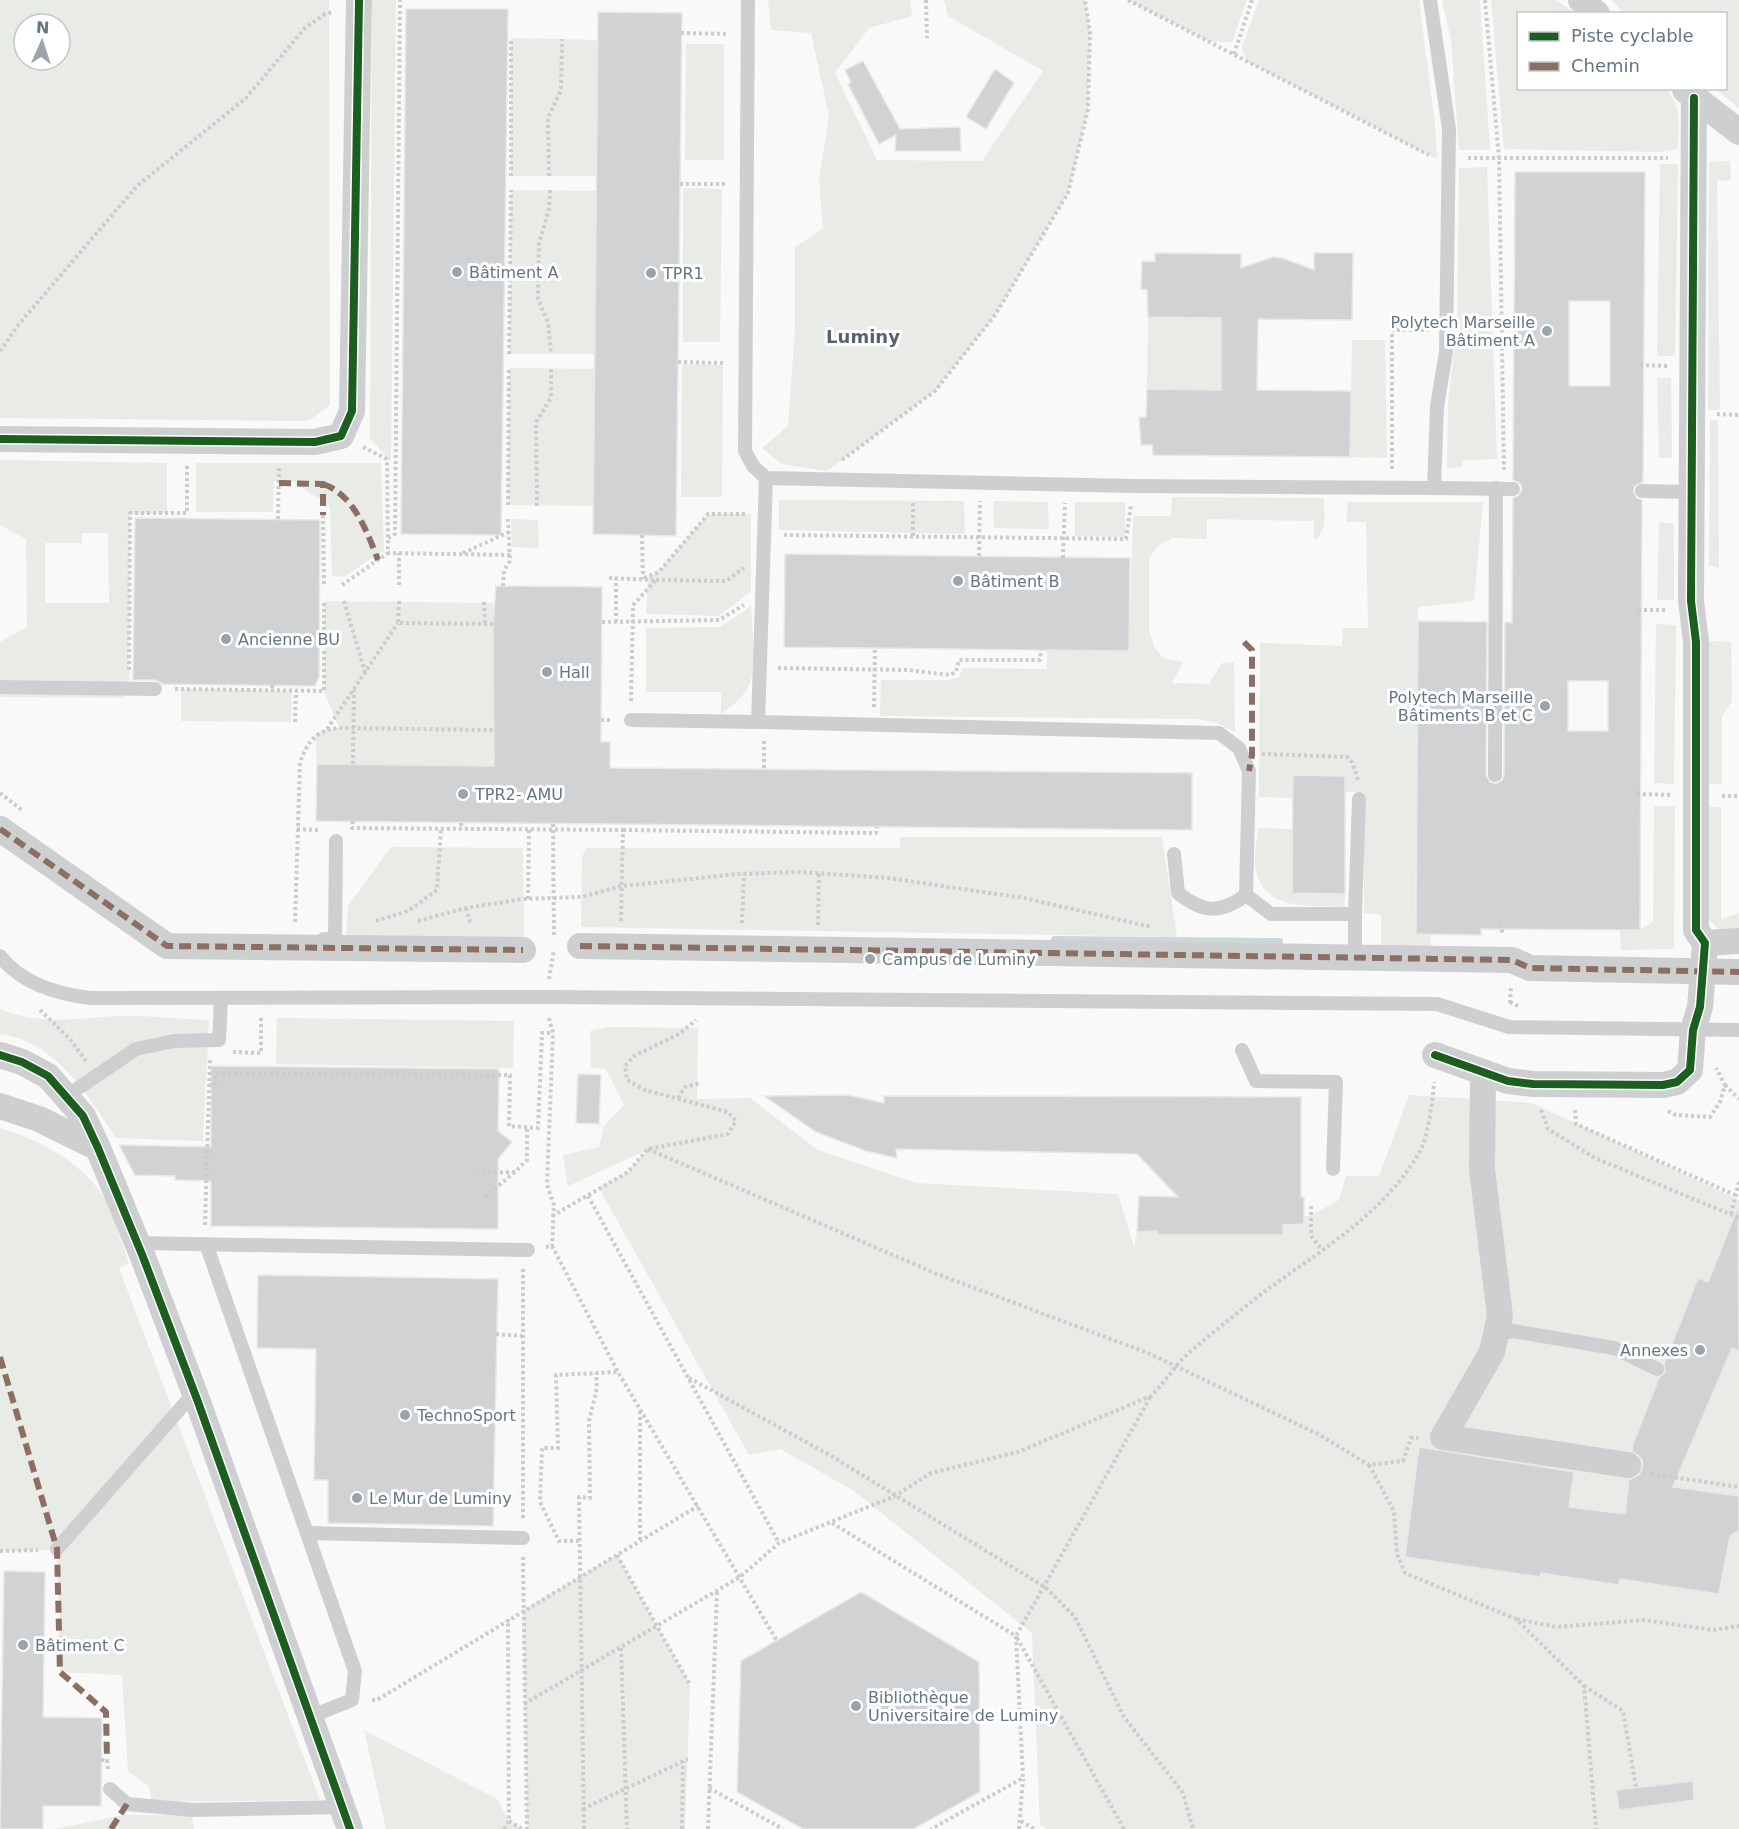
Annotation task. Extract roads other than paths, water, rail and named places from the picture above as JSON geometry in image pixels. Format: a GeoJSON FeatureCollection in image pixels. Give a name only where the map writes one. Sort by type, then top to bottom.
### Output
{"type":"FeatureCollection","features":[{"type":"Feature","properties":{"kind":"street"},"geometry":{"type":"LineString","coordinates":[[0,439],[315,442],[341,436],[352,411],[359,0]]}},
{"type":"Feature","properties":{"kind":"street"},"geometry":{"type":"LineString","coordinates":[[1581,0],[1595,12]]}},
{"type":"Feature","properties":{"kind":"street"},"geometry":{"type":"LineString","coordinates":[[1688,93],[1739,132]]}},
{"type":"Feature","properties":{"kind":"street"},"geometry":{"type":"LineString","coordinates":[[1435,1055],[1508,1081],[1533,1084],[1663,1085],[1677,1082],[1690,1070],[1693,1030],[1700,1006],[1705,943],[1696,930],[1696,642],[1690,601],[1694,158],[1688,93]]}},
{"type":"Feature","properties":{"kind":"street"},"geometry":{"type":"LineString","coordinates":[[0,829],[167,946],[524,950]]}},
{"type":"Feature","properties":{"kind":"street"},"geometry":{"type":"LineString","coordinates":[[1705,943],[1739,941]]}},
{"type":"Feature","properties":{"kind":"street"},"geometry":{"type":"LineString","coordinates":[[580,946],[1512,960],[1530,968],[1739,972]]}},
{"type":"Feature","properties":{"kind":"street"},"geometry":{"type":"LineString","coordinates":[[0,1055],[22,1062],[48,1076],[68,1095],[83,1116],[98,1148],[195,1393],[347,1818]]}},
{"type":"Feature","properties":{"kind":"street"},"geometry":{"type":"LineString","coordinates":[[1483,1073],[1482,1169],[1500,1316],[1492,1352],[1443,1437],[1628,1465]]}},
{"type":"Feature","properties":{"kind":"street"},"geometry":{"type":"LineString","coordinates":[[0,1106],[39,1119],[98,1148]]}},
{"type":"Feature","properties":{"kind":"lane"},"geometry":{"type":"LineString","coordinates":[[748,0],[745,451],[753,466],[766,478],[1134,486],[1505,489],[1495,775]]}},
{"type":"Feature","properties":{"kind":"lane"},"geometry":{"type":"LineString","coordinates":[[1430,0],[1449,129],[1446,352],[1437,406],[1434,488]]}},
{"type":"Feature","properties":{"kind":"lane"},"geometry":{"type":"LineString","coordinates":[[761,722],[760,668],[766,478]]}},
{"type":"Feature","properties":{"kind":"lane"},"geometry":{"type":"LineString","coordinates":[[1642,491],[1690,492]]}},
{"type":"Feature","properties":{"kind":"lane"},"geometry":{"type":"LineString","coordinates":[[0,687],[155,689]]}},
{"type":"Feature","properties":{"kind":"lane"},"geometry":{"type":"LineString","coordinates":[[631,720],[1219,733],[1239,748],[1249,771],[1246,895]]}},
{"type":"Feature","properties":{"kind":"lane"},"geometry":{"type":"LineString","coordinates":[[1355,957],[1359,799]]}},
{"type":"Feature","properties":{"kind":"lane"},"geometry":{"type":"LineString","coordinates":[[0,821],[169,936],[335,939],[336,841]]}},
{"type":"Feature","properties":{"kind":"lane"},"geometry":{"type":"LineString","coordinates":[[1174,855],[1178,893],[1193,905],[1208,910],[1223,908],[1246,895]]}},
{"type":"Feature","properties":{"kind":"lane"},"geometry":{"type":"LineString","coordinates":[[1246,895],[1271,914],[1355,914]]}},
{"type":"Feature","properties":{"kind":"lane"},"geometry":{"type":"LineString","coordinates":[[0,956],[36,984],[61,995],[90,998],[561,997],[1437,1004],[1509,1027],[1739,1030]]}},
{"type":"Feature","properties":{"kind":"lane"},"geometry":{"type":"LineString","coordinates":[[68,1095],[136,1049],[174,1041],[219,1040],[221,999]]}},
{"type":"Feature","properties":{"kind":"lane"},"geometry":{"type":"LineString","coordinates":[[1242,1050],[1256,1081],[1336,1082],[1333,1169]]}},
{"type":"Feature","properties":{"kind":"lane"},"geometry":{"type":"LineString","coordinates":[[137,1243],[525,1250]]}},
{"type":"Feature","properties":{"kind":"lane"},"geometry":{"type":"LineString","coordinates":[[206,1244],[355,1671],[352,1701],[309,1717]]}},
{"type":"Feature","properties":{"kind":"lane"},"geometry":{"type":"LineString","coordinates":[[1496,1334],[1513,1331],[1614,1348],[1657,1369]]}},
{"type":"Feature","properties":{"kind":"lane"},"geometry":{"type":"LineString","coordinates":[[57,1549],[195,1393]]}},
{"type":"Feature","properties":{"kind":"lane"},"geometry":{"type":"LineString","coordinates":[[307,1533],[523,1538]]}},
{"type":"Feature","properties":{"kind":"lane"},"geometry":{"type":"LineString","coordinates":[[110,1789],[127,1804],[347,1818]]}},
{"type":"Feature","properties":{"kind":"waterway"},"geometry":{"type":"LineString","coordinates":[[1055,940],[1279,942]]}},
{"type":"Feature","properties":{"kind":"place","name":"Bâtiment A"},"geometry":{"type":"Point","coordinates":[457,272]}},
{"type":"Feature","properties":{"kind":"place","name":"TPR1"},"geometry":{"type":"Point","coordinates":[651,273]}},
{"type":"Feature","properties":{"kind":"place","name":"Polytech Marseille Bâtiment A"},"geometry":{"type":"Point","coordinates":[1547,331]}},
{"type":"Feature","properties":{"kind":"place","name":"Bâtiment B"},"geometry":{"type":"Point","coordinates":[958,581]}},
{"type":"Feature","properties":{"kind":"place","name":"Ancienne BU"},"geometry":{"type":"Point","coordinates":[226,639]}},
{"type":"Feature","properties":{"kind":"place","name":"Hall"},"geometry":{"type":"Point","coordinates":[547,672]}},
{"type":"Feature","properties":{"kind":"place","name":"Polytech Marseille Bâtiments B et C"},"geometry":{"type":"Point","coordinates":[1545,706]}},
{"type":"Feature","properties":{"kind":"place","name":"TPR2- AMU"},"geometry":{"type":"Point","coordinates":[463,794]}},
{"type":"Feature","properties":{"kind":"place","name":"Campus de Luminy"},"geometry":{"type":"Point","coordinates":[870,959]}},
{"type":"Feature","properties":{"kind":"place","name":"Annexes"},"geometry":{"type":"Point","coordinates":[1700,1350]}},
{"type":"Feature","properties":{"kind":"place","name":"TechnoSport"},"geometry":{"type":"Point","coordinates":[405,1415]}},
{"type":"Feature","properties":{"kind":"place","name":"Le Mur de Luminy"},"geometry":{"type":"Point","coordinates":[357,1498]}},
{"type":"Feature","properties":{"kind":"place","name":"Bâtiment C"},"geometry":{"type":"Point","coordinates":[23,1645]}},
{"type":"Feature","properties":{"kind":"place","name":"Bibliothèque Universitaire de Luminy"},"geometry":{"type":"Point","coordinates":[856,1706]}},
{"type":"Feature","properties":{"kind":"district","name":"Luminy"},"geometry":{"type":"Point","coordinates":[863,336]}}]}
